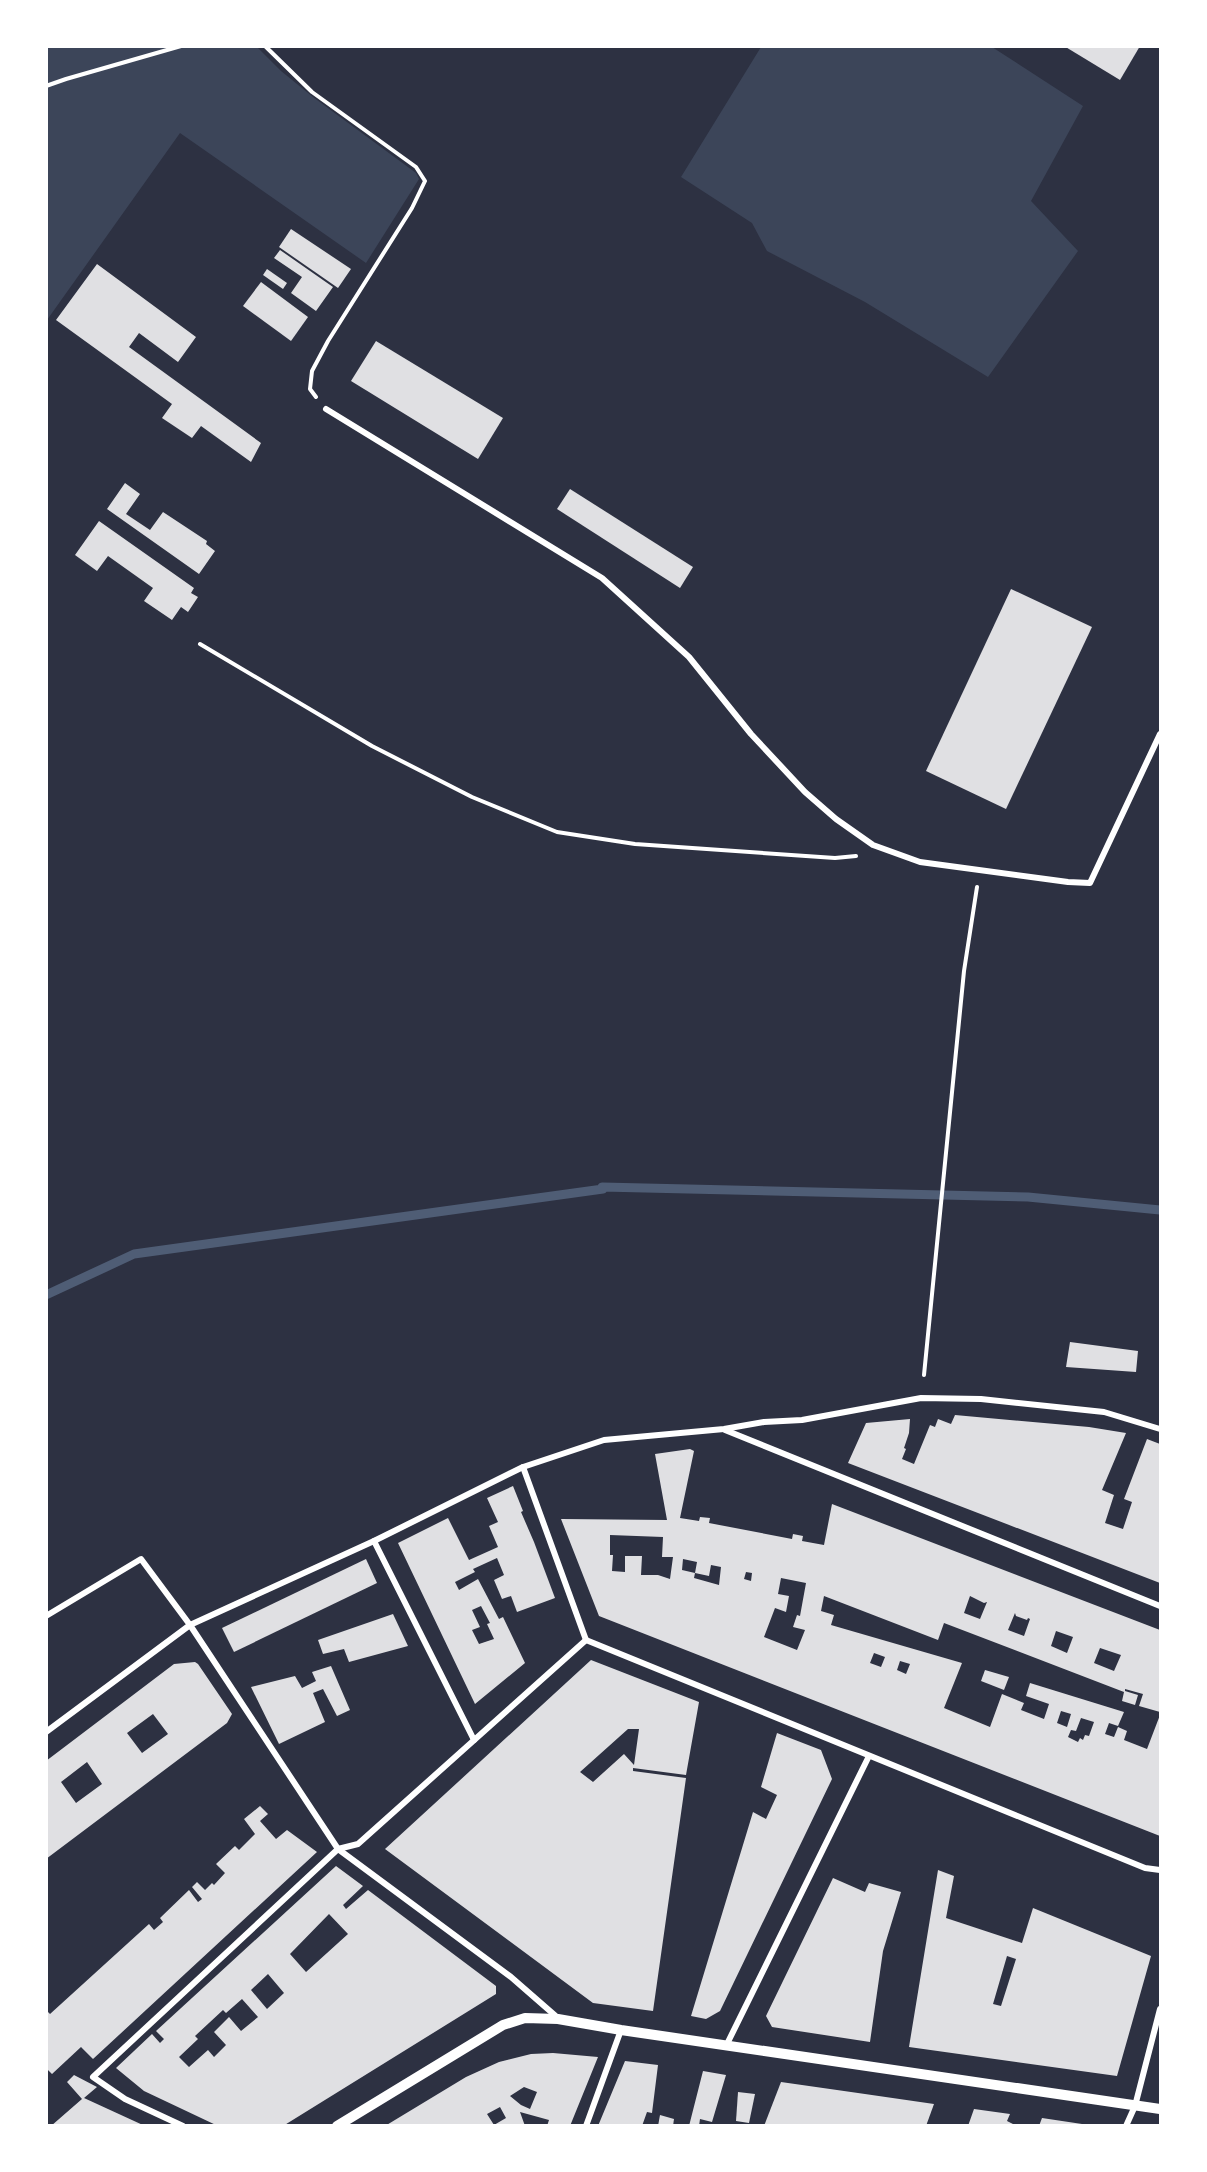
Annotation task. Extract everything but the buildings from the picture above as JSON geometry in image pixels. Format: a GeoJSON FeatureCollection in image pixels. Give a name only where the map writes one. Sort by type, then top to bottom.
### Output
{"type":"FeatureCollection","features":[{"type":"Feature","properties":{"kind":"street"},"geometry":{"type":"LineString","coordinates":[[326,409],[602,578],[689,657],[751,734],[805,792],[836,819],[873,845],[920,862],[1090,883],[1161,734]]}},
{"type":"Feature","properties":{"kind":"street"},"geometry":{"type":"LineString","coordinates":[[46,1732],[190,1624],[374,1541],[523,1467],[604,1440],[724,1429],[764,1422],[802,1420],[921,1398],[981,1399],[1104,1412],[1161,1429]]}},
{"type":"Feature","properties":{"kind":"street"},"geometry":{"type":"LineString","coordinates":[[724,1429],[1161,1606]]}},
{"type":"Feature","properties":{"kind":"street"},"geometry":{"type":"LineString","coordinates":[[523,1467],[586,1640],[1145,1868],[1161,1870]]}},
{"type":"Feature","properties":{"kind":"street"},"geometry":{"type":"LineString","coordinates":[[374,1541],[474,1740]]}},
{"type":"Feature","properties":{"kind":"street"},"geometry":{"type":"LineString","coordinates":[[46,1616],[141,1559],[190,1624],[338,1849],[511,1977],[558,2019]]}},
{"type":"Feature","properties":{"kind":"street"},"geometry":{"type":"LineString","coordinates":[[183,2126],[125,2099],[93,2077],[338,1849],[358,1844],[586,1640]]}},
{"type":"Feature","properties":{"kind":"street"},"geometry":{"type":"LineString","coordinates":[[727,2044],[869,1756]]}},
{"type":"Feature","properties":{"kind":"street"},"geometry":{"type":"LineString","coordinates":[[1126,2126],[1135,2106],[1161,2009]]}},
{"type":"Feature","properties":{"kind":"street"},"geometry":{"type":"LineString","coordinates":[[337,2126],[503,2025],[525,2018],[558,2019],[1161,2109]]}},
{"type":"Feature","properties":{"kind":"street"},"geometry":{"type":"LineString","coordinates":[[586,2126],[621,2030]]}},
{"type":"Feature","properties":{"kind":"path"},"geometry":{"type":"LineString","coordinates":[[46,86],[181,46]]}},
{"type":"Feature","properties":{"kind":"path"},"geometry":{"type":"LineString","coordinates":[[265,46],[312,92],[416,167],[425,181],[312,371],[310,389],[326,409]]}},
{"type":"Feature","properties":{"kind":"path"},"geometry":{"type":"LineString","coordinates":[[200,644],[372,746],[472,797],[557,832],[635,844],[823,857],[896,853]]}},
{"type":"Feature","properties":{"kind":"path"},"geometry":{"type":"LineString","coordinates":[[924,1375],[964,971],[980,869]]}},
{"type":"Feature","properties":{"kind":"shaded area"},"geometry":{"type":"Polygon","coordinates":[[[47,47],[257,47],[281,71],[416,173],[419,179],[366,263],[180,133],[47,320],[47,47]]]}},
{"type":"Feature","properties":{"kind":"shaded area"},"geometry":{"type":"Polygon","coordinates":[[[761,47],[992,47],[1083,106],[1031,201],[1078,251],[988,377],[865,302],[767,251],[752,223],[681,177],[761,47]]]}},
{"type":"Feature","properties":{"kind":"waterway"},"geometry":{"type":"LineString","coordinates":[[46,1295],[134,1254],[603,1189],[602,1187],[1028,1197],[1160,1210]]}}]}
